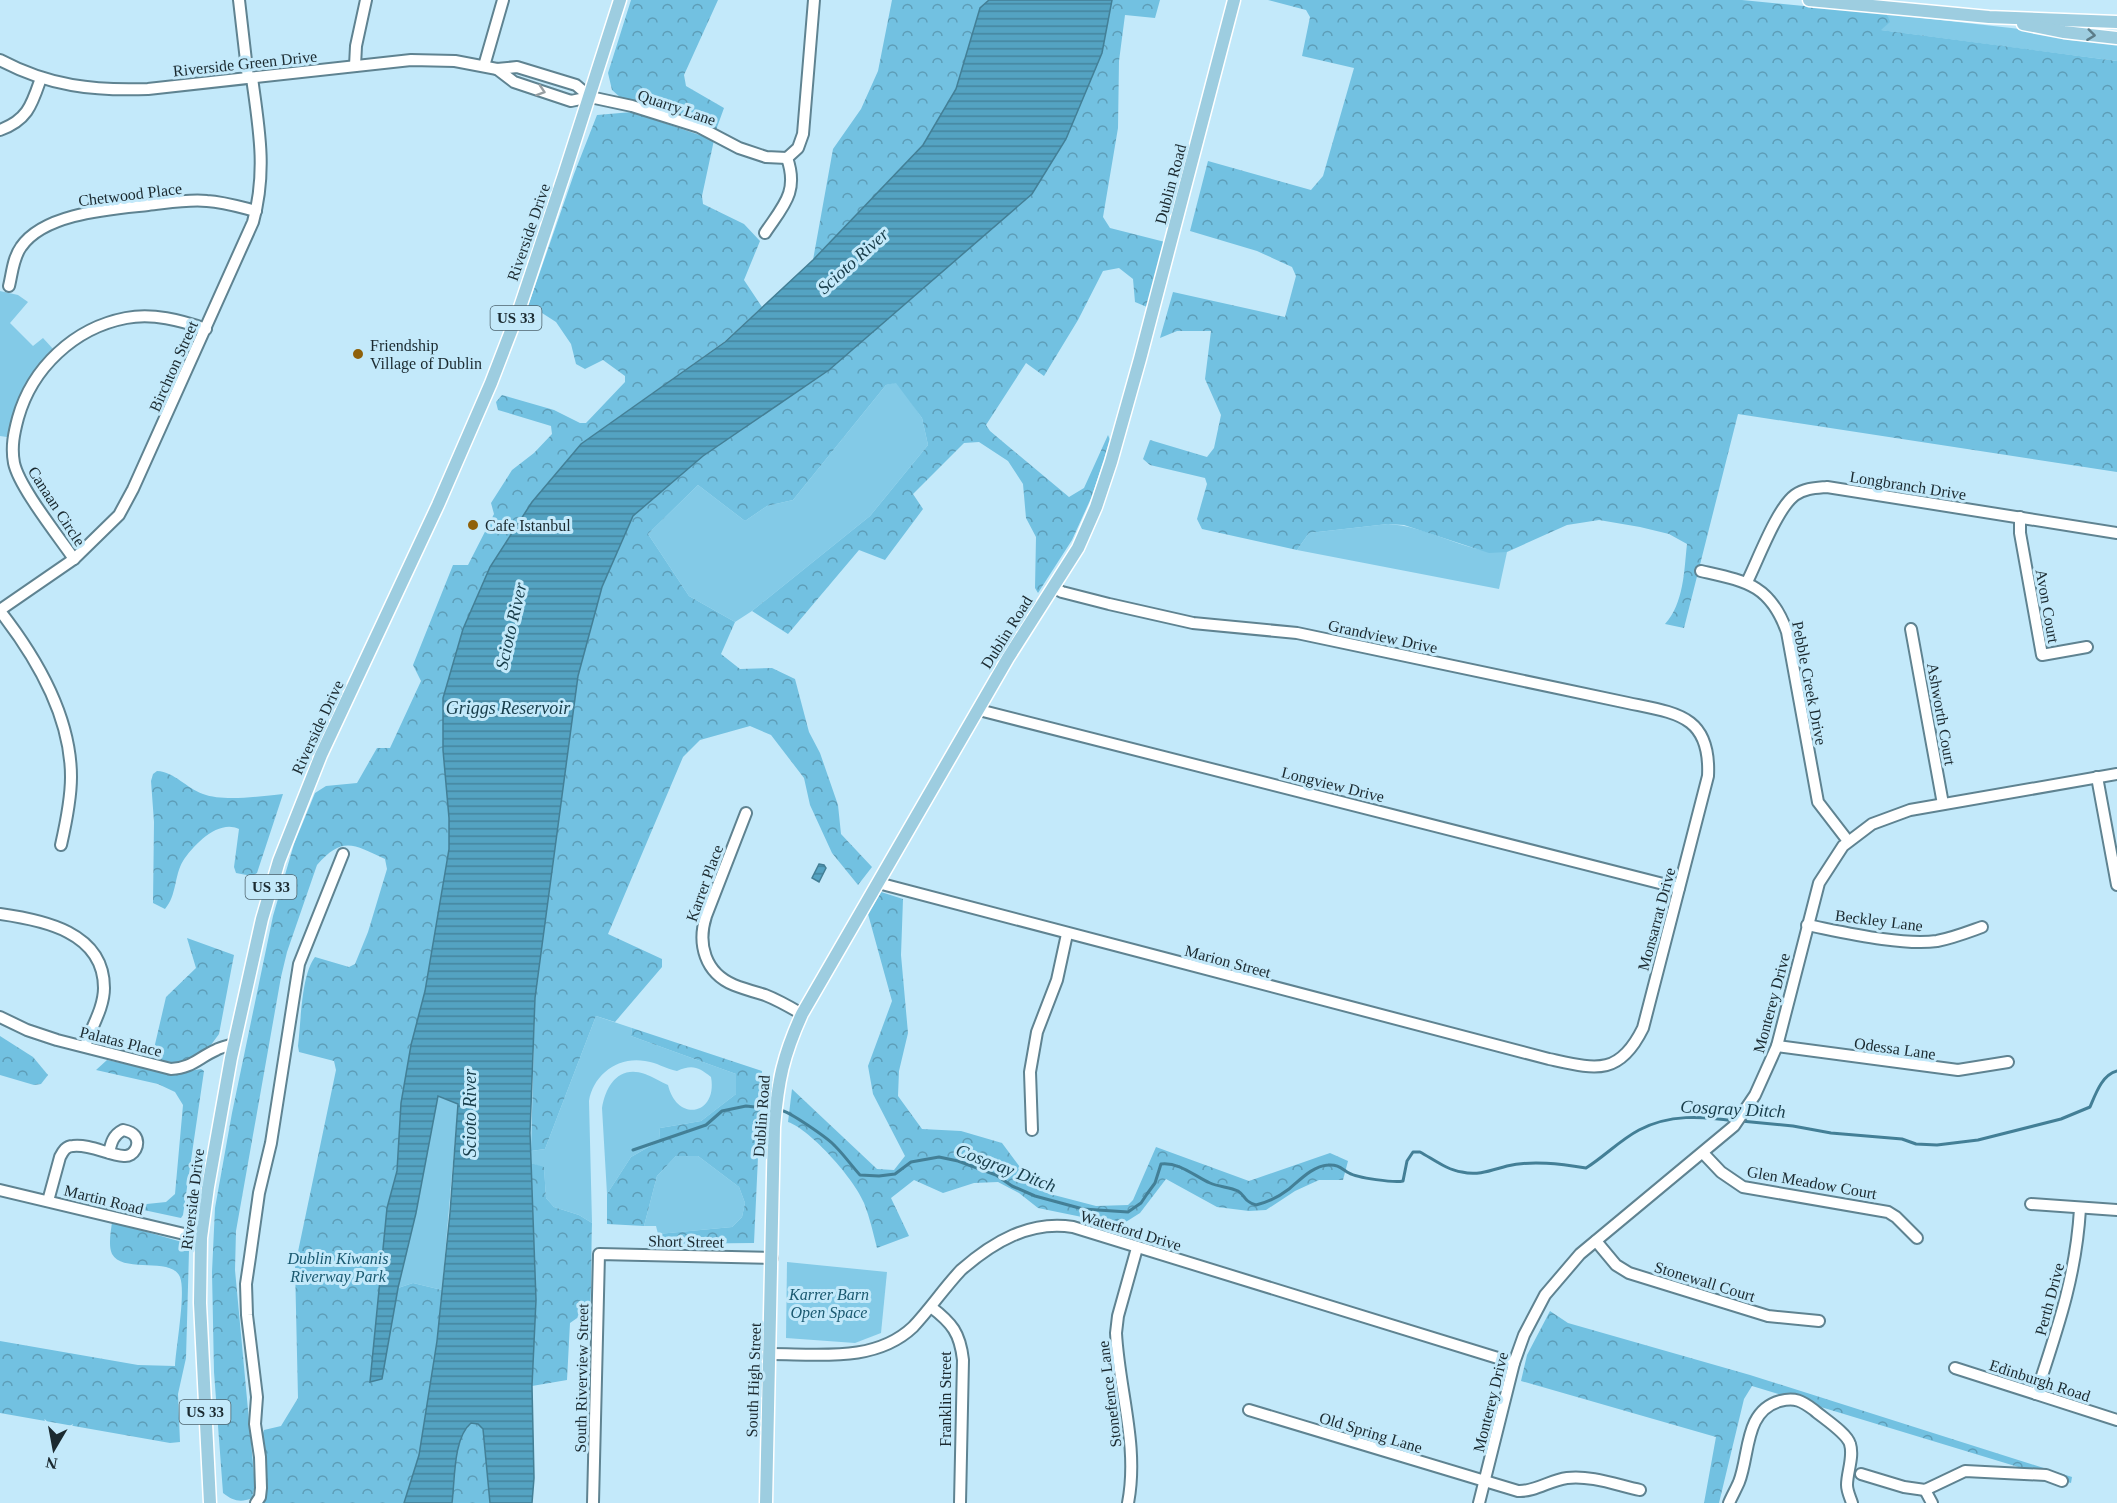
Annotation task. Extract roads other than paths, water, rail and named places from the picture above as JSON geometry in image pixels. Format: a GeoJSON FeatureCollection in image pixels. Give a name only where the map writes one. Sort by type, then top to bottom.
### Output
{"type":"FeatureCollection","features":[{"type":"Feature","properties":{"kind":"main road","name":"Riverside Drive"},"geometry":{"type":"LineString","coordinates":[[210,1503],[200,1303],[201,1238],[234,1044],[262,919],[289,833],[321,755],[438,506],[491,383],[518,313],[620,0]]}},
{"type":"Feature","properties":{"kind":"main road","name":"Dublin Road"},"geometry":{"type":"LineString","coordinates":[[772,1257],[775,1119],[784,1058],[802,1014],[1008,658],[1078,548],[1096,507],[1111,462],[1234,0]]}},
{"type":"Feature","properties":{"kind":"main road"},"geometry":{"type":"LineString","coordinates":[[1809,0],[1989,17],[2117,22]]}},
{"type":"Feature","properties":{"kind":"main road"},"geometry":{"type":"LineString","coordinates":[[1989,17],[2064,32],[2117,38]]}},
{"type":"Feature","properties":{"kind":"main road","name":"South High Street"},"geometry":{"type":"LineString","coordinates":[[766,1503],[772,1257]]}},
{"type":"Feature","properties":{"kind":"street","name":"Birchton Street"},"geometry":{"type":"LineString","coordinates":[[0,611],[74,559],[120,515],[154,446],[249,234],[262,180],[262,164],[238,0]]}},
{"type":"Feature","properties":{"kind":"street"},"geometry":{"type":"LineString","coordinates":[[355,66],[356,46],[366,0]]}},
{"type":"Feature","properties":{"kind":"street"},"geometry":{"type":"LineString","coordinates":[[484,66],[503,0]]}},
{"type":"Feature","properties":{"kind":"street"},"geometry":{"type":"LineString","coordinates":[[765,233],[787,200],[792,177],[787,158],[798,148],[803,135],[814,0]]}},
{"type":"Feature","properties":{"kind":"street","name":"Riverside Green Drive"},"geometry":{"type":"LineString","coordinates":[[0,60],[41,78],[71,86],[122,90],[411,60],[455,61],[497,69],[517,67],[576,85],[590,97]]}},
{"type":"Feature","properties":{"kind":"street","name":"Riverside Green Drive"},"geometry":{"type":"LineString","coordinates":[[497,69],[514,82],[571,101],[590,97]]}},
{"type":"Feature","properties":{"kind":"street"},"geometry":{"type":"LineString","coordinates":[[0,130],[10,127],[23,117],[30,107],[41,78]]}},
{"type":"Feature","properties":{"kind":"street","name":"Quarry Lane"},"geometry":{"type":"LineString","coordinates":[[590,97],[632,106],[699,127],[753,153],[787,158]]}},
{"type":"Feature","properties":{"kind":"street","name":"Chetwood Place"},"geometry":{"type":"LineString","coordinates":[[9,286],[20,247],[36,233],[75,216],[103,210],[201,200],[221,202],[256,211]]}},
{"type":"Feature","properties":{"kind":"street","name":"Canaan Circle"},"geometry":{"type":"LineString","coordinates":[[74,559],[23,485],[14,466],[12,448],[14,432],[29,388],[51,359],[67,345],[106,324],[125,318],[160,317],[206,329]]}},
{"type":"Feature","properties":{"kind":"street","name":"Longbranch Drive"},"geometry":{"type":"LineString","coordinates":[[1747,582],[1782,509],[1794,496],[1810,488],[1827,487],[2117,533]]}},
{"type":"Feature","properties":{"kind":"street","name":"Avon Court"},"geometry":{"type":"LineString","coordinates":[[2020,517],[2020,532],[2042,655],[2087,647]]}},
{"type":"Feature","properties":{"kind":"street","name":"Pebble Creek Drive"},"geometry":{"type":"LineString","coordinates":[[1701,571],[1747,582],[1768,597],[1780,614],[1787,632],[1818,802],[1848,841]]}},
{"type":"Feature","properties":{"kind":"street","name":"Grandview Drive"},"geometry":{"type":"LineString","coordinates":[[1054,588],[1109,604],[1193,623],[1297,633],[1658,709],[1681,716],[1699,731]]}},
{"type":"Feature","properties":{"kind":"street"},"geometry":{"type":"LineString","coordinates":[[0,611],[42,672],[63,729],[70,758],[71,778],[61,845]]}},
{"type":"Feature","properties":{"kind":"street","name":"Ashworth Court"},"geometry":{"type":"LineString","coordinates":[[1911,628],[1943,804]]}},
{"type":"Feature","properties":{"kind":"street","name":"Longview Drive"},"geometry":{"type":"LineString","coordinates":[[979,710],[1679,888]]}},
{"type":"Feature","properties":{"kind":"street","name":"Monsarrat Drive"},"geometry":{"type":"LineString","coordinates":[[1571,1064],[1602,1066],[1620,1060],[1634,1046],[1643,1028],[1708,776],[1709,756],[1699,731]]}},
{"type":"Feature","properties":{"kind":"street","name":"Monterey Drive"},"geometry":{"type":"LineString","coordinates":[[1479,1503],[1514,1363],[1529,1324],[1545,1295],[1568,1267],[1596,1241],[1703,1153],[1734,1126],[1743,1114],[1765,1077],[1778,1046],[1819,883],[1834,858],[1848,841],[1872,824],[1888,817],[1943,804],[2117,774]]}},
{"type":"Feature","properties":{"kind":"street"},"geometry":{"type":"LineString","coordinates":[[2097,777],[2117,885]]}},
{"type":"Feature","properties":{"kind":"street","name":"Karrer Place"},"geometry":{"type":"LineString","coordinates":[[746,813],[706,916],[701,945],[712,970],[721,978],[732,985],[783,1003],[802,1014]]}},
{"type":"Feature","properties":{"kind":"street"},"geometry":{"type":"LineString","coordinates":[[256,1503],[260,1497],[261,1488],[260,1457],[255,1424],[257,1397],[247,1315],[246,1284],[259,1193],[271,1143],[299,964],[343,854]]}},
{"type":"Feature","properties":{"kind":"street","name":"Marion Street"},"geometry":{"type":"LineString","coordinates":[[878,884],[1571,1064]]}},
{"type":"Feature","properties":{"kind":"street"},"geometry":{"type":"LineString","coordinates":[[0,914],[54,924],[88,947],[100,967],[104,989],[101,1005],[85,1046]]}},
{"type":"Feature","properties":{"kind":"street","name":"Beckley Lane"},"geometry":{"type":"LineString","coordinates":[[1807,924],[1840,932],[1918,942],[1951,937],[1982,927]]}},
{"type":"Feature","properties":{"kind":"street"},"geometry":{"type":"LineString","coordinates":[[1032,1130],[1029,1098],[1037,1032],[1057,980],[1067,934]]}},
{"type":"Feature","properties":{"kind":"street","name":"Palatas Place"},"geometry":{"type":"LineString","coordinates":[[0,1017],[27,1030],[171,1069],[187,1067],[215,1050],[234,1044]]}},
{"type":"Feature","properties":{"kind":"street","name":"Odessa Lane"},"geometry":{"type":"LineString","coordinates":[[1778,1046],[1958,1070],[2008,1062]]}},
{"type":"Feature","properties":{"kind":"street"},"geometry":{"type":"LineString","coordinates":[[48,1201],[63,1150],[77,1145],[109,1153]]}},
{"type":"Feature","properties":{"kind":"street","name":"Glen Meadow Court"},"geometry":{"type":"LineString","coordinates":[[1703,1153],[1721,1172],[1743,1186],[1888,1212],[1917,1238]]}},
{"type":"Feature","properties":{"kind":"street","name":"Martin Road"},"geometry":{"type":"LineString","coordinates":[[0,1190],[201,1238]]}},
{"type":"Feature","properties":{"kind":"street"},"geometry":{"type":"LineString","coordinates":[[2031,1204],[2117,1210]]}},
{"type":"Feature","properties":{"kind":"street","name":"Perth Drive"},"geometry":{"type":"LineString","coordinates":[[2036,1394],[2070,1285],[2076,1256],[2080,1209]]}},
{"type":"Feature","properties":{"kind":"street","name":"Waterford Drive"},"geometry":{"type":"LineString","coordinates":[[770,1353],[843,1354],[869,1351],[899,1338],[931,1307],[952,1280],[970,1262],[1005,1240],[1030,1228],[1060,1225],[1073,1227],[1514,1363]]}},
{"type":"Feature","properties":{"kind":"street","name":"Stonewall Court"},"geometry":{"type":"LineString","coordinates":[[1596,1241],[1616,1265],[1629,1273],[1768,1316],[1819,1321]]}},
{"type":"Feature","properties":{"kind":"street","name":"Stonefence Lane"},"geometry":{"type":"LineString","coordinates":[[1128,1503],[1132,1467],[1116,1333],[1118,1316],[1137,1248]]}},
{"type":"Feature","properties":{"kind":"street","name":"Short Street"},"geometry":{"type":"LineString","coordinates":[[599,1254],[772,1257]]}},
{"type":"Feature","properties":{"kind":"street","name":"South Riverview Street"},"geometry":{"type":"LineString","coordinates":[[593,1503],[599,1254]]}},
{"type":"Feature","properties":{"kind":"street","name":"Franklin Street"},"geometry":{"type":"LineString","coordinates":[[931,1307],[952,1326],[958,1336],[963,1360],[960,1503]]}},
{"type":"Feature","properties":{"kind":"street","name":"Edinburgh Road"},"geometry":{"type":"LineString","coordinates":[[1955,1368],[2117,1420]]}},
{"type":"Feature","properties":{"kind":"street"},"geometry":{"type":"LineString","coordinates":[[1729,1503],[1740,1481],[1755,1420],[1769,1405],[1791,1399],[1801,1400],[1844,1435],[1850,1443],[1851,1454],[1846,1488],[1852,1503]]}},
{"type":"Feature","properties":{"kind":"street","name":"Old Spring Lane"},"geometry":{"type":"LineString","coordinates":[[1249,1410],[1485,1482],[1524,1491],[1557,1480],[1576,1477],[1640,1490]]}},
{"type":"Feature","properties":{"kind":"street"},"geometry":{"type":"LineString","coordinates":[[1861,1474],[1924,1491],[1965,1470],[2046,1475],[2062,1481]]}},
{"type":"Feature","properties":{"kind":"street"},"geometry":{"type":"LineString","coordinates":[[1924,1491],[1932,1503]]}},
{"type":"Feature","properties":{"kind":"water","name":"Griggs Reservoir"},"geometry":{"type":"Polygon","coordinates":[[[989,0],[1112,0],[1102,53],[1066,139],[1032,194],[829,370],[703,456],[633,516],[602,587],[578,676],[535,998],[530,1133],[536,1300],[532,1386],[534,1478],[532,1503],[490,1503],[483,1429],[478,1424],[471,1423],[465,1430],[458,1449],[452,1503],[404,1503],[419,1455],[437,1341],[450,1213],[458,1104],[438,1096],[416,1213],[398,1288],[382,1379],[370,1382],[387,1208],[397,1171],[401,1103],[411,1045],[425,991],[449,849],[449,818],[443,750],[443,698],[463,629],[490,567],[532,502],[581,444],[725,342],[813,260],[923,145],[956,89],[980,8],[989,0]]]}},
{"type":"Feature","properties":{"kind":"water"},"geometry":{"type":"Polygon","coordinates":[[[819,864],[826,868],[819,882],[812,878],[819,864]]]}},
{"type":"Feature","properties":{"kind":"waterway","name":"Cosgray Ditch"},"geometry":{"type":"LineString","coordinates":[[1741,1121],[1793,1126],[1831,1133],[1902,1139],[1916,1144],[1937,1145],[1978,1140],[2061,1119],[2090,1107],[2103,1080],[2117,1071]]}},
{"type":"Feature","properties":{"kind":"waterway","name":"Cosgray Ditch"},"geometry":{"type":"LineString","coordinates":[[633,1150],[706,1125],[722,1111],[746,1106],[774,1109]]}},
{"type":"Feature","properties":{"kind":"waterway","name":"Cosgray Ditch"},"geometry":{"type":"LineString","coordinates":[[780,1110],[800,1120],[831,1142],[860,1175],[895,1174],[911,1162],[939,1157],[958,1161],[996,1175],[1012,1186],[1035,1196],[1083,1209],[1128,1212],[1141,1203],[1155,1183],[1161,1164],[1181,1167],[1210,1183],[1238,1191],[1249,1202],[1256,1205],[1282,1194],[1307,1174],[1328,1165],[1335,1165],[1353,1175],[1385,1181],[1403,1181],[1407,1161],[1413,1152],[1420,1152],[1451,1169],[1468,1173],[1485,1172],[1526,1163],[1586,1168],[1632,1134],[1662,1121],[1698,1117],[1735,1121]]}},
{"type":"Feature","properties":{"kind":"place","name":"Friendship Village of Dublin"},"geometry":{"type":"Point","coordinates":[358,354]}},
{"type":"Feature","properties":{"kind":"place","name":"Cafe Istanbul"},"geometry":{"type":"Point","coordinates":[473,525]}},
{"type":"Feature","properties":{"kind":"water label","name":"Scioto River"},"geometry":{"type":"Point","coordinates":[853,261]}},
{"type":"Feature","properties":{"kind":"water label","name":"Scioto River"},"geometry":{"type":"Point","coordinates":[511,626]}},
{"type":"Feature","properties":{"kind":"water label","name":"Scioto River"},"geometry":{"type":"Point","coordinates":[470,1113]}},
{"type":"Feature","properties":{"kind":"park label","name":"Dublin Kiwanis Riverway Park"},"geometry":{"type":"Point","coordinates":[338,1267]}},
{"type":"Feature","properties":{"kind":"park label","name":"Karrer Barn Open Space"},"geometry":{"type":"Point","coordinates":[829,1303]}}]}
